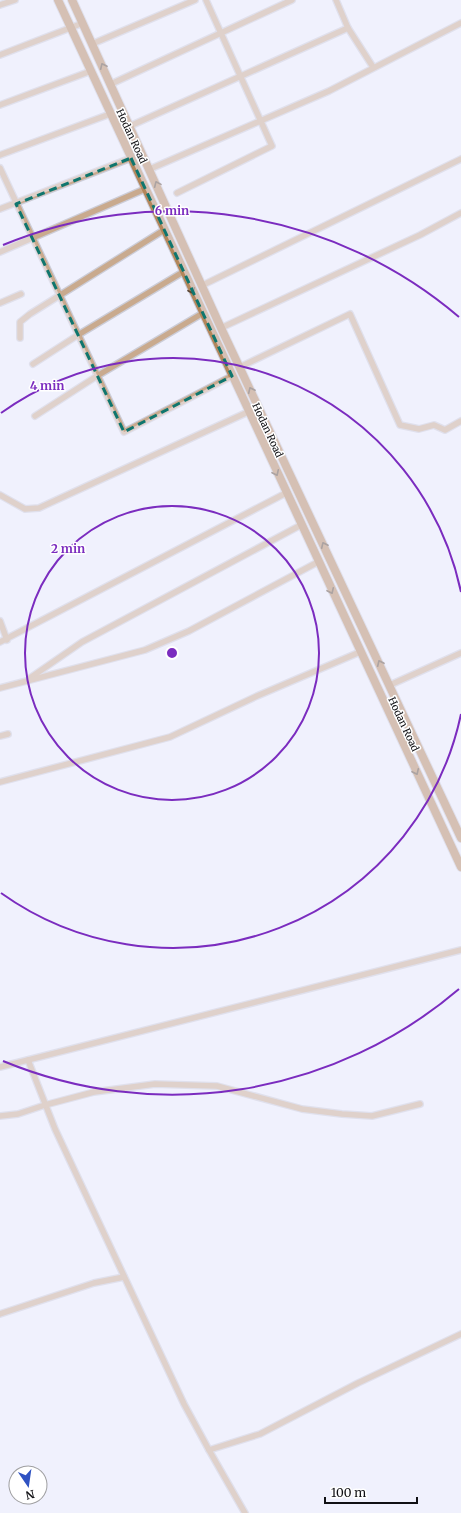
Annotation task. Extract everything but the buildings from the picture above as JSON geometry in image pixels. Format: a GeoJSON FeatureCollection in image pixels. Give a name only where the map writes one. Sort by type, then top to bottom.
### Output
{"type":"FeatureCollection","features":[{"type":"Feature","properties":{"kind":"main road","name":"Hodan Road"},"geometry":{"type":"LineString","coordinates":[[58,0],[248,412],[461,867]]}},
{"type":"Feature","properties":{"kind":"main road","name":"Hodan Road"},"geometry":{"type":"LineString","coordinates":[[75,1],[92,44],[203,285],[221,328],[461,838]]}},
{"type":"Feature","properties":{"kind":"street"},"geometry":{"type":"LineString","coordinates":[[0,5],[15,0]]}},
{"type":"Feature","properties":{"kind":"street"},"geometry":{"type":"LineString","coordinates":[[92,44],[195,0]]}},
{"type":"Feature","properties":{"kind":"street"},"geometry":{"type":"LineString","coordinates":[[176,194],[272,146],[206,0]]}},
{"type":"Feature","properties":{"kind":"street"},"geometry":{"type":"LineString","coordinates":[[111,84],[292,0]]}},
{"type":"Feature","properties":{"kind":"street"},"geometry":{"type":"LineString","coordinates":[[336,0],[348,28],[373,67]]}},
{"type":"Feature","properties":{"kind":"street"},"geometry":{"type":"LineString","coordinates":[[0,55],[71,29],[83,23]]}},
{"type":"Feature","properties":{"kind":"street"},"geometry":{"type":"LineString","coordinates":[[150,169],[329,91],[373,67],[461,24]]}},
{"type":"Feature","properties":{"kind":"street"},"geometry":{"type":"LineString","coordinates":[[130,126],[348,28]]}},
{"type":"Feature","properties":{"kind":"street"},"geometry":{"type":"LineString","coordinates":[[0,105],[91,71]]}},
{"type":"Feature","properties":{"kind":"street"},"geometry":{"type":"LineString","coordinates":[[0,155],[110,114]]}},
{"type":"Feature","properties":{"kind":"street"},"geometry":{"type":"LineString","coordinates":[[0,209],[131,158]]}},
{"type":"Feature","properties":{"kind":"street"},"geometry":{"type":"LineString","coordinates":[[203,285],[461,159]]}},
{"type":"Feature","properties":{"kind":"street"},"geometry":{"type":"LineString","coordinates":[[0,168],[124,432],[232,376]]}},
{"type":"Feature","properties":{"kind":"street"},"geometry":{"type":"LineString","coordinates":[[0,252],[145,189]]}},
{"type":"Feature","properties":{"kind":"street"},"geometry":{"type":"LineString","coordinates":[[221,328],[420,235],[461,213]]}},
{"type":"Feature","properties":{"kind":"street"},"geometry":{"type":"LineString","coordinates":[[20,338],[20,322],[30,314],[164,230]]}},
{"type":"Feature","properties":{"kind":"street"},"geometry":{"type":"LineString","coordinates":[[33,364],[78,335],[184,272]]}},
{"type":"Feature","properties":{"kind":"street"},"geometry":{"type":"LineString","coordinates":[[0,303],[21,294]]}},
{"type":"Feature","properties":{"kind":"street"},"geometry":{"type":"LineString","coordinates":[[35,416],[97,376],[203,313]]}},
{"type":"Feature","properties":{"kind":"street"},"geometry":{"type":"LineString","coordinates":[[240,367],[350,314],[400,425],[419,429],[434,425],[445,430],[461,420]]}},
{"type":"Feature","properties":{"kind":"street"},"geometry":{"type":"LineString","coordinates":[[0,495],[25,509],[39,508],[248,412]]}},
{"type":"Feature","properties":{"kind":"street"},"geometry":{"type":"LineString","coordinates":[[0,642],[7,640],[40,621],[286,493]]}},
{"type":"Feature","properties":{"kind":"street"},"geometry":{"type":"LineString","coordinates":[[25,681],[82,642],[301,525]]}},
{"type":"Feature","properties":{"kind":"street"},"geometry":{"type":"LineString","coordinates":[[0,688],[145,650],[189,631],[318,562]]}},
{"type":"Feature","properties":{"kind":"street"},"geometry":{"type":"LineString","coordinates":[[0,621],[7,640]]}},
{"type":"Feature","properties":{"kind":"street"},"geometry":{"type":"LineString","coordinates":[[0,782],[170,737],[257,696],[360,652]]}},
{"type":"Feature","properties":{"kind":"street"},"geometry":{"type":"LineString","coordinates":[[390,685],[461,653]]}},
{"type":"Feature","properties":{"kind":"street"},"geometry":{"type":"LineString","coordinates":[[0,736],[8,734]]}},
{"type":"Feature","properties":{"kind":"street"},"geometry":{"type":"LineString","coordinates":[[0,1067],[461,950]]}},
{"type":"Feature","properties":{"kind":"street"},"geometry":{"type":"LineString","coordinates":[[28,1060],[45,1105],[184,1404],[246,1513]]}},
{"type":"Feature","properties":{"kind":"street"},"geometry":{"type":"LineString","coordinates":[[0,1116],[18,1114],[94,1092],[155,1084],[217,1086],[302,1109],[342,1114],[372,1116],[420,1104]]}},
{"type":"Feature","properties":{"kind":"street"},"geometry":{"type":"LineString","coordinates":[[0,1314],[94,1283],[124,1277]]}},
{"type":"Feature","properties":{"kind":"street"},"geometry":{"type":"LineString","coordinates":[[209,1450],[260,1434],[358,1383],[461,1334]]}},
{"type":"Feature","properties":{"kind":"highlighted area"},"geometry":{"type":"Polygon","coordinates":[[[131,158],[232,376],[124,432],[16,204],[131,158]]]}}]}
